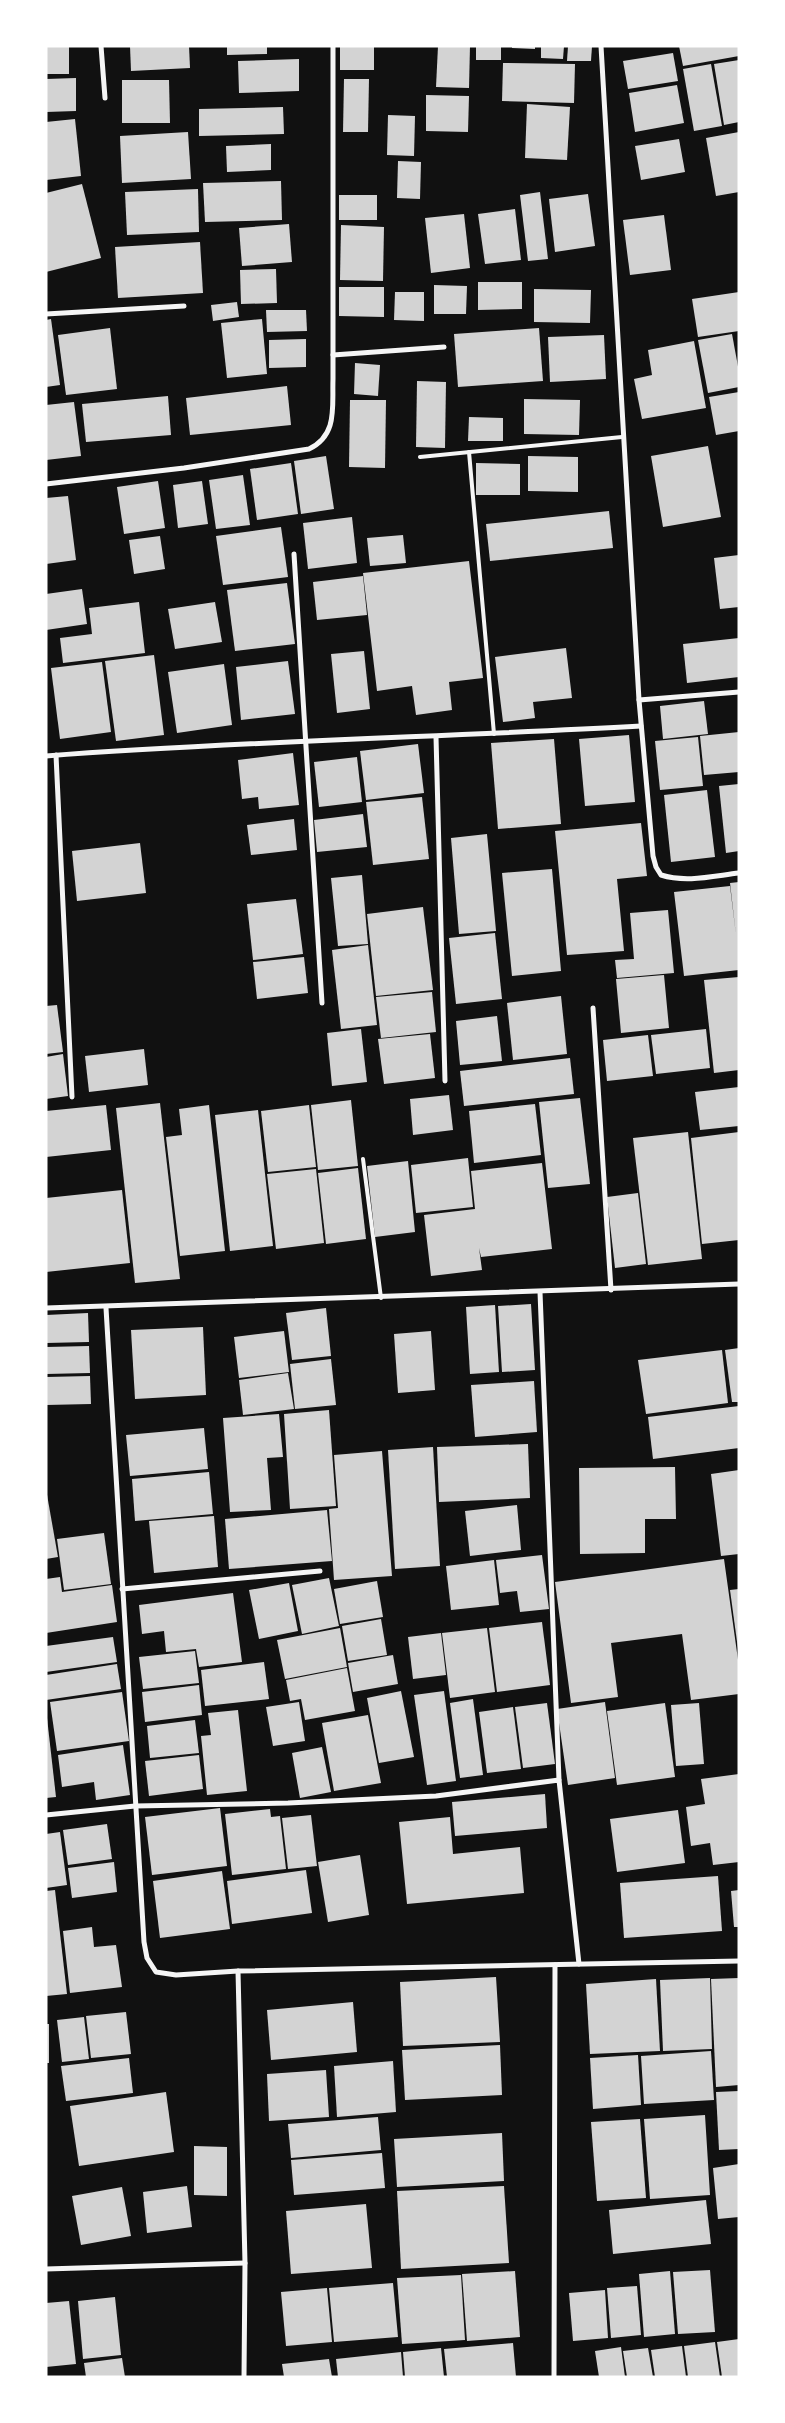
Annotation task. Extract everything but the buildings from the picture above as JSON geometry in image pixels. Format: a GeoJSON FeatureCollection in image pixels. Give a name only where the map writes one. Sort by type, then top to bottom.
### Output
{"type":"FeatureCollection","features":[{"type":"Feature","properties":{"kind":"street"},"geometry":{"type":"LineString","coordinates":[[101,46],[105,98]]}},
{"type":"Feature","properties":{"kind":"street"},"geometry":{"type":"LineString","coordinates":[[46,484],[184,468],[309,449],[321,443],[331,427],[333,355],[333,46]]}},
{"type":"Feature","properties":{"kind":"street"},"geometry":{"type":"LineString","coordinates":[[601,46],[622,438],[639,700],[653,856],[656,867],[661,875],[684,879],[739,873]]}},
{"type":"Feature","properties":{"kind":"street"},"geometry":{"type":"LineString","coordinates":[[46,314],[184,306]]}},
{"type":"Feature","properties":{"kind":"street"},"geometry":{"type":"LineString","coordinates":[[333,355],[444,347]]}},
{"type":"Feature","properties":{"kind":"street"},"geometry":{"type":"LineString","coordinates":[[294,554],[322,1003]]}},
{"type":"Feature","properties":{"kind":"street"},"geometry":{"type":"LineString","coordinates":[[639,700],[739,692]]}},
{"type":"Feature","properties":{"kind":"street"},"geometry":{"type":"LineString","coordinates":[[46,756],[305,740],[436,737],[641,726]]}},
{"type":"Feature","properties":{"kind":"street"},"geometry":{"type":"LineString","coordinates":[[436,737],[445,1081]]}},
{"type":"Feature","properties":{"kind":"street"},"geometry":{"type":"LineString","coordinates":[[56,755],[72,1097]]}},
{"type":"Feature","properties":{"kind":"street"},"geometry":{"type":"LineString","coordinates":[[593,1008],[611,1290]]}},
{"type":"Feature","properties":{"kind":"street"},"geometry":{"type":"LineString","coordinates":[[46,1308],[106,1308],[739,1284]]}},
{"type":"Feature","properties":{"kind":"street"},"geometry":{"type":"LineString","coordinates":[[540,1292],[559,1780],[579,1964]]}},
{"type":"Feature","properties":{"kind":"street"},"geometry":{"type":"LineString","coordinates":[[106,1308],[144,1942],[147,1958],[156,1972],[176,1975],[238,1971],[739,1961]]}},
{"type":"Feature","properties":{"kind":"street"},"geometry":{"type":"LineString","coordinates":[[122,1590],[320,1571]]}},
{"type":"Feature","properties":{"kind":"street"},"geometry":{"type":"LineString","coordinates":[[46,1814],[135,1806],[288,1803],[436,1796],[559,1780]]}},
{"type":"Feature","properties":{"kind":"street"},"geometry":{"type":"LineString","coordinates":[[554,2377],[555,1965]]}},
{"type":"Feature","properties":{"kind":"street"},"geometry":{"type":"LineString","coordinates":[[238,1971],[245,2263],[244,2377]]}},
{"type":"Feature","properties":{"kind":"street"},"geometry":{"type":"LineString","coordinates":[[46,2269],[245,2263]]}},
{"type":"Feature","properties":{"kind":"lane"},"geometry":{"type":"LineString","coordinates":[[420,457],[622,438]]}},
{"type":"Feature","properties":{"kind":"lane"},"geometry":{"type":"LineString","coordinates":[[469,452],[494,734]]}},
{"type":"Feature","properties":{"kind":"lane"},"geometry":{"type":"LineString","coordinates":[[363,1160],[381,1298]]}}]}
